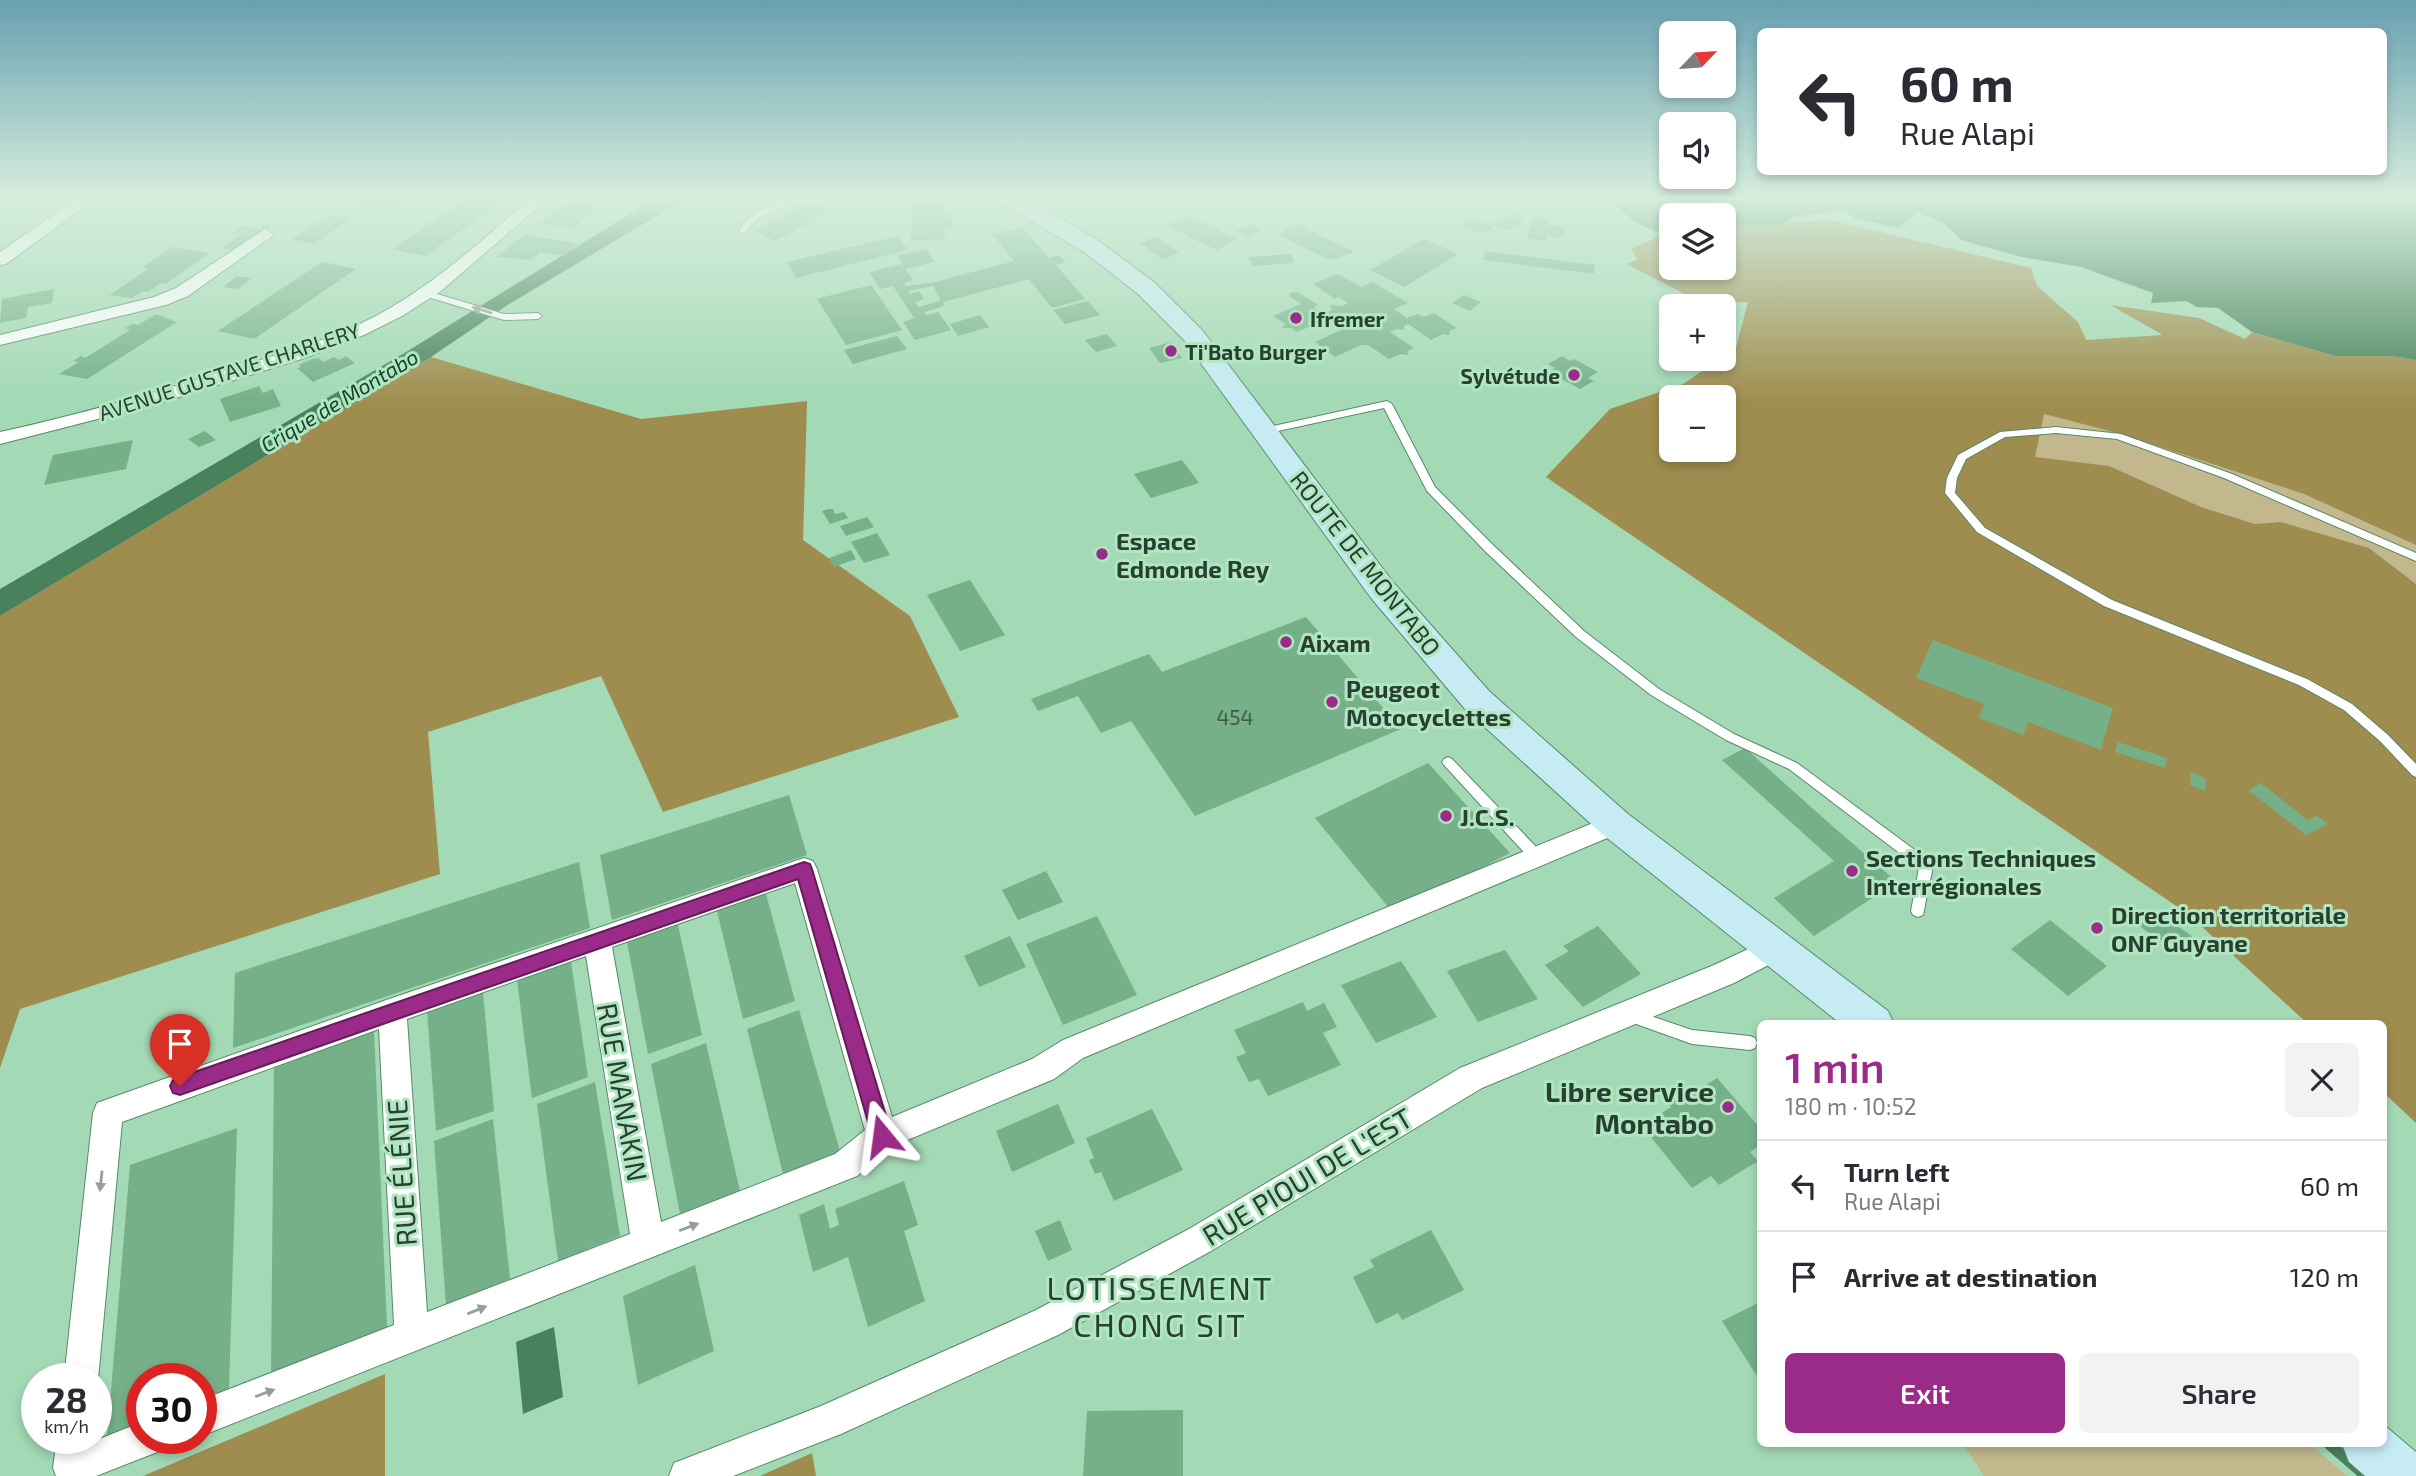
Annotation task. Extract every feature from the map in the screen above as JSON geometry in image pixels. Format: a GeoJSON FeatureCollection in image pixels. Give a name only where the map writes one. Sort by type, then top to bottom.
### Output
{"type":"FeatureCollection","features":[{"type":"Feature","properties":{"kind":"main road","name":"ROUTE DE MONTABO"},"geometry":{"type":"LineString","coordinates":[[1116,265],[1146,288],[1193,335],[1382,590],[1477,700],[1615,824],[1868,1020]]}},
{"type":"Feature","properties":{"kind":"main road"},"geometry":{"type":"LineString","coordinates":[[2370,1447],[2403,1476]]}},
{"type":"Feature","properties":{"kind":"street"},"geometry":{"type":"LineString","coordinates":[[0,340],[160,301],[182,292],[221,265]]}},
{"type":"Feature","properties":{"kind":"street","name":"AVENUE GUSTAVE CHARLERY"},"geometry":{"type":"LineString","coordinates":[[0,438],[187,389],[297,354],[371,326],[424,293],[458,265]]}},
{"type":"Feature","properties":{"kind":"street"},"geometry":{"type":"LineString","coordinates":[[217,1412],[846,1165],[882,1136],[1043,1069],[1073,1049],[1615,824]]}},
{"type":"Feature","properties":{"kind":"street"},"geometry":{"type":"LineString","coordinates":[[83,1363],[108,1113],[392,1011],[804,869],[882,1136]]}},
{"type":"Feature","properties":{"kind":"street","name":"RUE MANAKIN"},"geometry":{"type":"LineString","coordinates":[[597,941],[648,1243]]}},
{"type":"Feature","properties":{"kind":"street","name":"RUE PIOUI DE L'EST"},"geometry":{"type":"LineString","coordinates":[[687,1476],[828,1421],[1046,1323],[1200,1240],[1471,1079],[1724,974],[1776,948]]}},
{"type":"Feature","properties":{"kind":"street","name":"RUE ÉLÉNIE"},"geometry":{"type":"LineString","coordinates":[[392,1011],[412,1336]]}},
{"type":"Feature","properties":{"kind":"street"},"geometry":{"type":"LineString","coordinates":[[73,1454],[71,1468],[106,1454]]}},
{"type":"Feature","properties":{"kind":"lane"},"geometry":{"type":"LineString","coordinates":[[424,293],[503,317],[538,316]]}},
{"type":"Feature","properties":{"kind":"lane"},"geometry":{"type":"LineString","coordinates":[[1264,431],[1387,404],[1431,489],[1580,634],[1655,692],[1730,737],[1793,766],[1926,866],[1918,911]]}},
{"type":"Feature","properties":{"kind":"lane"},"geometry":{"type":"LineString","coordinates":[[2416,557],[2228,476],[2118,436],[2056,430],[2003,435],[1962,457],[1951,485],[1950,493],[1981,530],[2108,603],[2303,682],[2348,707],[2384,738],[2416,772]]}},
{"type":"Feature","properties":{"kind":"lane"},"geometry":{"type":"LineString","coordinates":[[1448,762],[1537,857]]}},
{"type":"Feature","properties":{"kind":"lane"},"geometry":{"type":"LineString","coordinates":[[1626,1014],[1692,1037],[1750,1043]]}},
{"type":"Feature","properties":{"kind":"shaded area"},"geometry":{"type":"Polygon","coordinates":[[[1629,265],[1659,265],[1659,280],[1736,280],[1736,265],[2018,265],[2031,268],[2037,286],[2078,322],[2086,340],[2163,335],[2110,305],[2199,318],[2245,339],[2252,332],[2335,356],[2393,356],[2416,360],[2416,545],[2304,494],[2121,434],[2044,414],[2035,457],[2109,466],[2201,507],[2255,524],[2281,522],[2369,548],[2416,584],[2416,1123],[2387,1096],[2387,1020],[2304,1020],[2188,914],[1546,477],[1610,409],[1659,392],[1659,462],[1736,462],[1736,385],[1680,385],[1702,371],[1736,371],[1736,348],[1748,302],[1736,302],[1736,294],[1685,294],[1629,265]]]}},
{"type":"Feature","properties":{"kind":"shaded area"},"geometry":{"type":"Polygon","coordinates":[[[431,357],[641,419],[807,401],[803,540],[910,616],[959,717],[663,812],[601,676],[428,732],[440,874],[20,1009],[0,1068],[0,616],[431,357]]]}},
{"type":"Feature","properties":{"kind":"shaded area"},"geometry":{"type":"Polygon","coordinates":[[[2043,414],[2121,434],[2304,494],[2416,545],[2416,584],[2369,548],[2281,522],[2255,524],[2201,507],[2109,466],[2035,458],[2043,414]]]}},
{"type":"Feature","properties":{"kind":"shaded area"},"geometry":{"type":"Polygon","coordinates":[[[385,1374],[385,1476],[143,1476],[195,1454],[217,1454],[217,1445],[385,1374]]]}},
{"type":"Feature","properties":{"kind":"shaded area"},"geometry":{"type":"Polygon","coordinates":[[[1965,1447],[2313,1447],[2347,1476],[1984,1476],[1965,1447]]]}},
{"type":"Feature","properties":{"kind":"shaded area"},"geometry":{"type":"Polygon","coordinates":[[[812,1453],[816,1476],[760,1476],[812,1453]]]}},
{"type":"Feature","properties":{"kind":"water","name":"Crique de Montabo"},"geometry":{"type":"Polygon","coordinates":[[[547,265],[575,265],[506,306],[431,357],[0,616],[0,589],[406,352],[547,265]]]}},
{"type":"Feature","properties":{"kind":"water"},"geometry":{"type":"Polygon","coordinates":[[[2068,265],[2416,265],[2416,360],[2393,356],[2335,356],[2252,332],[2218,308],[2197,307],[2186,301],[2151,303],[2153,293],[2068,265]]]}},
{"type":"Feature","properties":{"kind":"water"},"geometry":{"type":"Polygon","coordinates":[[[554,1327],[563,1397],[523,1414],[516,1342],[554,1327]]]}},
{"type":"Feature","properties":{"kind":"building"},"geometry":{"type":"Polygon","coordinates":[[[193,265],[165,284],[161,283],[132,298],[110,295],[149,268],[143,267],[193,265]]]}},
{"type":"Feature","properties":{"kind":"building"},"geometry":{"type":"Polygon","coordinates":[[[318,265],[356,269],[254,339],[218,331],[318,265]]]}},
{"type":"Feature","properties":{"kind":"building"},"geometry":{"type":"Polygon","coordinates":[[[789,265],[848,265],[796,278],[789,265]]]}},
{"type":"Feature","properties":{"kind":"building"},"geometry":{"type":"Polygon","coordinates":[[[898,265],[923,265],[905,269],[913,280],[904,283],[906,286],[931,283],[999,265],[1056,265],[1085,299],[1052,308],[1029,279],[943,302],[945,305],[924,312],[926,315],[938,312],[951,330],[915,340],[903,322],[914,318],[893,286],[880,289],[869,272],[898,265]],[[933,286],[908,291],[910,294],[919,291],[924,299],[915,302],[919,307],[941,300],[933,286]]]}},
{"type":"Feature","properties":{"kind":"building"},"geometry":{"type":"Polygon","coordinates":[[[1379,265],[1440,265],[1404,287],[1370,270],[1379,265]]]}},
{"type":"Feature","properties":{"kind":"building"},"geometry":{"type":"Polygon","coordinates":[[[1522,265],[1594,265],[1594,274],[1522,265]]]}},
{"type":"Feature","properties":{"kind":"building"},"geometry":{"type":"Polygon","coordinates":[[[1338,274],[1361,287],[1372,282],[1408,303],[1394,309],[1407,318],[1418,314],[1424,317],[1434,313],[1457,328],[1449,331],[1450,335],[1443,334],[1431,340],[1408,324],[1404,326],[1404,330],[1390,332],[1414,348],[1407,351],[1408,355],[1400,354],[1389,359],[1368,345],[1361,345],[1335,357],[1327,351],[1319,351],[1320,346],[1315,342],[1341,330],[1328,326],[1330,323],[1326,320],[1296,332],[1291,328],[1282,328],[1285,324],[1273,316],[1301,304],[1289,296],[1291,292],[1299,293],[1318,305],[1314,307],[1323,314],[1332,310],[1330,305],[1341,306],[1348,303],[1339,297],[1335,299],[1313,284],[1338,274]]]}},
{"type":"Feature","properties":{"kind":"building"},"geometry":{"type":"Polygon","coordinates":[[[237,276],[252,278],[238,289],[223,287],[237,276]]]}},
{"type":"Feature","properties":{"kind":"building"},"geometry":{"type":"Polygon","coordinates":[[[871,285],[902,330],[846,345],[817,299],[871,285]]]}},
{"type":"Feature","properties":{"kind":"building"},"geometry":{"type":"Polygon","coordinates":[[[54,289],[52,303],[28,307],[26,318],[0,323],[2,299],[54,289]]]}},
{"type":"Feature","properties":{"kind":"building"},"geometry":{"type":"Polygon","coordinates":[[[1464,295],[1481,302],[1470,311],[1452,303],[1464,295]]]}},
{"type":"Feature","properties":{"kind":"building"},"geometry":{"type":"Polygon","coordinates":[[[1088,301],[1100,315],[1065,324],[1053,310],[1088,301]]]}},
{"type":"Feature","properties":{"kind":"building"},"geometry":{"type":"Polygon","coordinates":[[[156,314],[177,322],[87,379],[59,374],[79,362],[73,361],[81,356],[85,358],[130,330],[125,328],[138,325],[156,314]]]}},
{"type":"Feature","properties":{"kind":"building"},"geometry":{"type":"Polygon","coordinates":[[[980,315],[989,327],[958,336],[950,324],[980,315]]]}},
{"type":"Feature","properties":{"kind":"building"},"geometry":{"type":"Polygon","coordinates":[[[1107,334],[1117,346],[1096,352],[1085,340],[1107,334]]]}},
{"type":"Feature","properties":{"kind":"building"},"geometry":{"type":"Polygon","coordinates":[[[897,336],[907,349],[853,364],[844,350],[897,336]]]}},
{"type":"Feature","properties":{"kind":"building"},"geometry":{"type":"Polygon","coordinates":[[[1171,342],[1182,358],[1160,363],[1149,348],[1171,342]]]}},
{"type":"Feature","properties":{"kind":"building"},"geometry":{"type":"Polygon","coordinates":[[[346,356],[355,363],[313,382],[297,368],[312,359],[319,358],[323,362],[334,357],[339,360],[346,356]]]}},
{"type":"Feature","properties":{"kind":"building","name":"Sylvétude"},"geometry":{"type":"Polygon","coordinates":[[[1562,356],[1570,361],[1574,359],[1598,372],[1588,378],[1594,381],[1580,389],[1549,372],[1555,368],[1548,364],[1562,356]]]}},
{"type":"Feature","properties":{"kind":"building"},"geometry":{"type":"Polygon","coordinates":[[[259,386],[263,393],[273,389],[281,406],[230,422],[220,399],[259,386]]]}},
{"type":"Feature","properties":{"kind":"building"},"geometry":{"type":"Polygon","coordinates":[[[205,431],[216,440],[199,447],[188,439],[205,431]]]}},
{"type":"Feature","properties":{"kind":"building"},"geometry":{"type":"Polygon","coordinates":[[[133,440],[126,469],[44,485],[53,455],[133,440]]]}},
{"type":"Feature","properties":{"kind":"building"},"geometry":{"type":"Polygon","coordinates":[[[1182,460],[1199,483],[1151,498],[1134,474],[1182,460]]]}},
{"type":"Feature","properties":{"kind":"building"},"geometry":{"type":"Polygon","coordinates":[[[833,509],[835,514],[844,512],[848,518],[830,524],[822,511],[833,509]]]}},
{"type":"Feature","properties":{"kind":"building"},"geometry":{"type":"Polygon","coordinates":[[[867,517],[874,527],[846,536],[840,526],[867,517]]]}},
{"type":"Feature","properties":{"kind":"building"},"geometry":{"type":"Polygon","coordinates":[[[877,533],[890,555],[864,563],[851,542],[877,533]]]}},
{"type":"Feature","properties":{"kind":"building"},"geometry":{"type":"Polygon","coordinates":[[[851,550],[856,559],[834,567],[829,558],[851,550]]]}},
{"type":"Feature","properties":{"kind":"building"},"geometry":{"type":"Polygon","coordinates":[[[970,580],[1005,635],[960,651],[927,595],[970,580]]]}},
{"type":"Feature","properties":{"kind":"building"},"geometry":{"type":"Polygon","coordinates":[[[1306,617],[1401,729],[1195,816],[1131,721],[1101,733],[1078,696],[1038,711],[1031,699],[1149,654],[1162,672],[1306,617]]]}},
{"type":"Feature","properties":{"kind":"building"},"geometry":{"type":"Polygon","coordinates":[[[1933,640],[2113,708],[2101,750],[2028,722],[2023,735],[1979,718],[1984,704],[1916,678],[1933,640]]]}},
{"type":"Feature","properties":{"kind":"building"},"geometry":{"type":"Polygon","coordinates":[[[2118,742],[2167,758],[2165,768],[2115,752],[2118,742]]]}},
{"type":"Feature","properties":{"kind":"building","name":"Sections Techniques Interrégionales"},"geometry":{"type":"Polygon","coordinates":[[[1745,748],[1897,882],[1814,936],[1774,898],[1834,861],[1722,760],[1745,748]]]}},
{"type":"Feature","properties":{"kind":"building"},"geometry":{"type":"Polygon","coordinates":[[[1428,763],[1510,853],[1394,914],[1315,818],[1428,763]]]}},
{"type":"Feature","properties":{"kind":"building"},"geometry":{"type":"Polygon","coordinates":[[[2191,772],[2206,778],[2205,791],[2190,785],[2191,772]]]}},
{"type":"Feature","properties":{"kind":"building"},"geometry":{"type":"Polygon","coordinates":[[[2261,783],[2308,820],[2317,816],[2328,824],[2306,835],[2248,790],[2261,783]]]}},
{"type":"Feature","properties":{"kind":"building"},"geometry":{"type":"Polygon","coordinates":[[[789,795],[807,855],[612,920],[600,855],[789,795]]]}},
{"type":"Feature","properties":{"kind":"building"},"geometry":{"type":"Polygon","coordinates":[[[579,862],[590,928],[233,1048],[235,973],[579,862]]]}},
{"type":"Feature","properties":{"kind":"building"},"geometry":{"type":"Polygon","coordinates":[[[1046,871],[1063,902],[1018,920],[1002,890],[1046,871]]]}},
{"type":"Feature","properties":{"kind":"building"},"geometry":{"type":"Polygon","coordinates":[[[766,894],[795,1001],[743,1019],[717,911],[766,894]]]}},
{"type":"Feature","properties":{"kind":"building"},"geometry":{"type":"Polygon","coordinates":[[[2154,910],[2192,936],[2178,952],[2139,926],[2154,910]]]}},
{"type":"Feature","properties":{"kind":"building"},"geometry":{"type":"Polygon","coordinates":[[[1097,916],[1137,995],[1063,1025],[1026,944],[1097,916]]]}},
{"type":"Feature","properties":{"kind":"building"},"geometry":{"type":"Polygon","coordinates":[[[2050,920],[2107,966],[2068,996],[2011,949],[2050,920]]]}},
{"type":"Feature","properties":{"kind":"building"},"geometry":{"type":"Polygon","coordinates":[[[678,925],[702,1035],[648,1054],[627,942],[678,925]]]}},
{"type":"Feature","properties":{"kind":"building"},"geometry":{"type":"Polygon","coordinates":[[[1598,926],[1641,974],[1583,1007],[1545,965],[1569,951],[1563,946],[1598,926]]]}},
{"type":"Feature","properties":{"kind":"building"},"geometry":{"type":"Polygon","coordinates":[[[1010,936],[1026,967],[979,987],[964,956],[1010,936]]]}},
{"type":"Feature","properties":{"kind":"building"},"geometry":{"type":"Polygon","coordinates":[[[1505,950],[1538,999],[1478,1022],[1447,971],[1505,950]]]}},
{"type":"Feature","properties":{"kind":"building"},"geometry":{"type":"Polygon","coordinates":[[[1401,961],[1437,1017],[1376,1043],[1341,985],[1401,961]]]}},
{"type":"Feature","properties":{"kind":"building"},"geometry":{"type":"Polygon","coordinates":[[[571,962],[588,1077],[532,1098],[517,980],[571,962]]]}},
{"type":"Feature","properties":{"kind":"building"},"geometry":{"type":"Polygon","coordinates":[[[483,992],[494,1111],[436,1131],[427,1010],[483,992]]]}},
{"type":"Feature","properties":{"kind":"building"},"geometry":{"type":"Polygon","coordinates":[[[1303,1002],[1307,1011],[1324,1003],[1337,1027],[1323,1033],[1341,1065],[1268,1096],[1259,1079],[1249,1082],[1236,1057],[1246,1053],[1234,1030],[1303,1002]]]}},
{"type":"Feature","properties":{"kind":"building"},"geometry":{"type":"Polygon","coordinates":[[[799,1010],[840,1151],[783,1174],[747,1029],[799,1010]]]}},
{"type":"Feature","properties":{"kind":"building"},"geometry":{"type":"Polygon","coordinates":[[[374,1031],[387,1327],[271,1374],[274,1064],[374,1031]]]}},
{"type":"Feature","properties":{"kind":"building"},"geometry":{"type":"Polygon","coordinates":[[[706,1043],[740,1191],[680,1214],[651,1064],[706,1043]]]}},
{"type":"Feature","properties":{"kind":"building"},"geometry":{"type":"Polygon","coordinates":[[[1717,1078],[1757,1125],[1757,1147],[1750,1152],[1757,1162],[1719,1185],[1711,1176],[1692,1188],[1642,1126],[1671,1107],[1666,1101],[1684,1091],[1688,1097],[1717,1078]]]}},
{"type":"Feature","properties":{"kind":"building"},"geometry":{"type":"Polygon","coordinates":[[[595,1082],[620,1236],[558,1261],[537,1104],[595,1082]]]}},
{"type":"Feature","properties":{"kind":"building"},"geometry":{"type":"Polygon","coordinates":[[[1058,1104],[1075,1143],[1012,1172],[996,1131],[1058,1104]]]}},
{"type":"Feature","properties":{"kind":"building"},"geometry":{"type":"Polygon","coordinates":[[[1152,1109],[1183,1170],[1114,1201],[1101,1172],[1095,1174],[1089,1160],[1094,1158],[1086,1138],[1152,1109]]]}},
{"type":"Feature","properties":{"kind":"building"},"geometry":{"type":"Polygon","coordinates":[[[493,1119],[510,1279],[446,1305],[434,1141],[493,1119]]]}},
{"type":"Feature","properties":{"kind":"building"},"geometry":{"type":"Polygon","coordinates":[[[237,1128],[229,1389],[217,1394],[217,1363],[126,1363],[126,1430],[112,1436],[112,1379],[130,1165],[237,1128]]]}},
{"type":"Feature","properties":{"kind":"building"},"geometry":{"type":"Polygon","coordinates":[[[904,1181],[918,1225],[904,1231],[925,1301],[868,1327],[848,1257],[813,1272],[799,1215],[824,1204],[830,1229],[839,1225],[835,1209],[904,1181]]]}},
{"type":"Feature","properties":{"kind":"building"},"geometry":{"type":"Polygon","coordinates":[[[1060,1220],[1072,1250],[1048,1261],[1035,1231],[1060,1220]]]}},
{"type":"Feature","properties":{"kind":"building"},"geometry":{"type":"Polygon","coordinates":[[[1431,1230],[1464,1290],[1402,1320],[1398,1313],[1376,1324],[1353,1277],[1374,1267],[1370,1260],[1431,1230]]]}},
{"type":"Feature","properties":{"kind":"building"},"geometry":{"type":"Polygon","coordinates":[[[695,1265],[714,1351],[638,1385],[623,1296],[695,1265]]]}},
{"type":"Feature","properties":{"kind":"building"},"geometry":{"type":"Polygon","coordinates":[[[1757,1304],[1757,1376],[1722,1321],[1757,1304]]]}},
{"type":"Feature","properties":{"kind":"building"},"geometry":{"type":"Polygon","coordinates":[[[1183,1410],[1183,1476],[1083,1476],[1087,1411],[1183,1410]]]}},
{"type":"Feature","properties":{"kind":"waterway"},"geometry":{"type":"LineString","coordinates":[[2332,1447],[2366,1476]]}},
{"type":"Feature","properties":{"kind":"place","name":"Ifremer"},"geometry":{"type":"Point","coordinates":[1296,318]}},
{"type":"Feature","properties":{"kind":"place","name":"Ti'Bato Burger"},"geometry":{"type":"Point","coordinates":[1171,351]}},
{"type":"Feature","properties":{"kind":"place","name":"Sylvétude"},"geometry":{"type":"Point","coordinates":[1574,375]}},
{"type":"Feature","properties":{"kind":"place","name":"Espace Edmonde Rey"},"geometry":{"type":"Point","coordinates":[1102,554]}},
{"type":"Feature","properties":{"kind":"place","name":"Aixam"},"geometry":{"type":"Point","coordinates":[1286,642]}},
{"type":"Feature","properties":{"kind":"place","name":"Peugeot Motocyclettes"},"geometry":{"type":"Point","coordinates":[1332,702]}},
{"type":"Feature","properties":{"kind":"place","name":"J.C.S."},"geometry":{"type":"Point","coordinates":[1446,816]}},
{"type":"Feature","properties":{"kind":"place","name":"Sections Techniques Interrégionales"},"geometry":{"type":"Point","coordinates":[1852,871]}},
{"type":"Feature","properties":{"kind":"place","name":"Direction territoriale ONF Guyane"},"geometry":{"type":"Point","coordinates":[2097,928]}},
{"type":"Feature","properties":{"kind":"place","name":"Libre service Montabo"},"geometry":{"type":"Point","coordinates":[1728,1107]}},
{"type":"Feature","properties":{"kind":"district","name":"LOTISSEMENT CHONG SIT"},"geometry":{"type":"Point","coordinates":[1160,1306]}},
{"type":"Feature","properties":{"kind":"route"},"geometry":{"type":"LineString","coordinates":[[180,1086],[804,869],[882,1136]]}}]}
